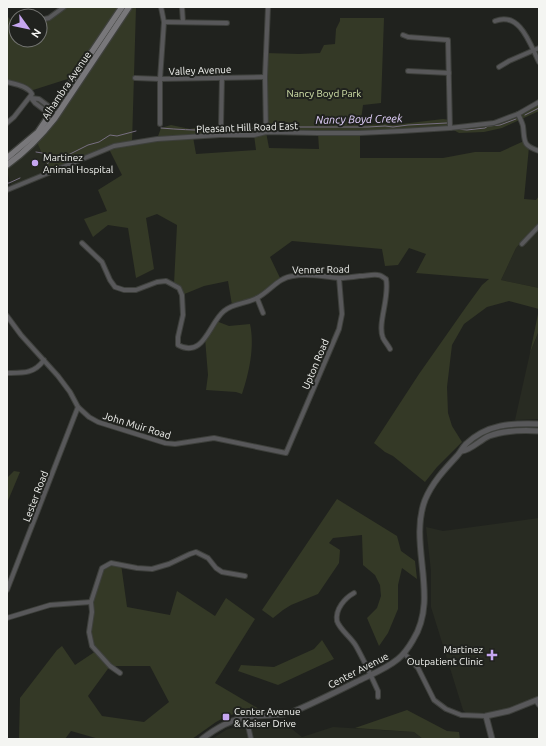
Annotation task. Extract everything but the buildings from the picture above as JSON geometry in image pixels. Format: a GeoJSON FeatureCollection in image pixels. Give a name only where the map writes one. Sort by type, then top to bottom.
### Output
{"type":"FeatureCollection","features":[{"type":"Feature","properties":{"kind":"main road","name":"Alhambra Avenue"},"geometry":{"type":"LineString","coordinates":[[7,165],[18,157],[41,135],[122,7]]}},
{"type":"Feature","properties":{"kind":"main road","name":"Alhambra Avenue"},"geometry":{"type":"LineString","coordinates":[[7,158],[38,132],[54,114],[129,7]]}},
{"type":"Feature","properties":{"kind":"street"},"geometry":{"type":"LineString","coordinates":[[48,18],[64,7]]}},
{"type":"Feature","properties":{"kind":"street"},"geometry":{"type":"LineString","coordinates":[[160,124],[160,80],[164,22],[161,7]]}},
{"type":"Feature","properties":{"kind":"street"},"geometry":{"type":"LineString","coordinates":[[182,7],[183,22]]}},
{"type":"Feature","properties":{"kind":"street"},"geometry":{"type":"LineString","coordinates":[[266,132],[265,76],[268,7]]}},
{"type":"Feature","properties":{"kind":"street"},"geometry":{"type":"LineString","coordinates":[[495,21],[500,19],[508,19],[521,28],[539,62]]}},
{"type":"Feature","properties":{"kind":"street"},"geometry":{"type":"LineString","coordinates":[[164,22],[226,23]]}},
{"type":"Feature","properties":{"kind":"street"},"geometry":{"type":"LineString","coordinates":[[403,35],[408,37],[448,40],[450,128]]}},
{"type":"Feature","properties":{"kind":"street"},"geometry":{"type":"LineString","coordinates":[[500,67],[509,61],[539,48]]}},
{"type":"Feature","properties":{"kind":"street"},"geometry":{"type":"LineString","coordinates":[[408,71],[449,73]]}},
{"type":"Feature","properties":{"kind":"street","name":"Valley Avenue"},"geometry":{"type":"LineString","coordinates":[[135,78],[160,80],[265,76]]}},
{"type":"Feature","properties":{"kind":"street"},"geometry":{"type":"LineString","coordinates":[[221,126],[222,77]]}},
{"type":"Feature","properties":{"kind":"street"},"geometry":{"type":"LineString","coordinates":[[7,82],[22,86],[32,94],[31,98],[7,123]]}},
{"type":"Feature","properties":{"kind":"street"},"geometry":{"type":"LineString","coordinates":[[31,98],[39,99],[54,114]]}},
{"type":"Feature","properties":{"kind":"street","name":"Pleasant Hill Road East"},"geometry":{"type":"LineString","coordinates":[[7,190],[114,146],[157,138],[254,135],[266,132],[318,134],[402,132],[450,128],[494,123],[518,114],[539,102]]}},
{"type":"Feature","properties":{"kind":"street"},"geometry":{"type":"LineString","coordinates":[[518,114],[523,125],[524,141],[529,147],[539,151]]}},
{"type":"Feature","properties":{"kind":"street"},"geometry":{"type":"LineString","coordinates":[[522,244],[539,226]]}},
{"type":"Feature","properties":{"kind":"street","name":"Venner Road"},"geometry":{"type":"LineString","coordinates":[[82,243],[102,262],[115,288],[136,290],[157,282],[166,281],[179,288],[182,295],[183,315],[178,337],[178,345],[184,348],[191,348],[199,345],[222,312],[232,305],[243,304],[258,298],[284,278],[292,276],[339,278],[378,275],[386,279],[388,287],[383,320],[383,337],[390,349]]}},
{"type":"Feature","properties":{"kind":"street","name":"Upton Road"},"geometry":{"type":"LineString","coordinates":[[286,453],[339,328],[342,314],[339,278]]}},
{"type":"Feature","properties":{"kind":"street"},"geometry":{"type":"LineString","coordinates":[[258,298],[263,312]]}},
{"type":"Feature","properties":{"kind":"street","name":"John Muir Road"},"geometry":{"type":"LineString","coordinates":[[7,316],[21,335],[62,382],[78,407],[89,417],[98,422],[165,443],[175,444],[218,438],[286,453]]}},
{"type":"Feature","properties":{"kind":"street"},"geometry":{"type":"LineString","coordinates":[[7,373],[33,371],[40,367],[44,360]]}},
{"type":"Feature","properties":{"kind":"street","name":"Lester Road"},"geometry":{"type":"LineString","coordinates":[[7,590],[78,407]]}},
{"type":"Feature","properties":{"kind":"street","name":"Center Avenue"},"geometry":{"type":"LineString","coordinates":[[202,739],[224,724],[246,717],[290,713],[371,675],[389,665],[404,653],[415,638],[423,608],[424,582],[419,525],[424,501],[438,477],[462,451],[464,445],[487,430],[515,423],[539,424]]}},
{"type":"Feature","properties":{"kind":"street","name":"Center Avenue"},"geometry":{"type":"LineString","coordinates":[[462,451],[466,451],[474,444],[489,436],[503,432],[520,430],[539,431]]}},
{"type":"Feature","properties":{"kind":"street"},"geometry":{"type":"LineString","coordinates":[[120,673],[110,666],[92,646],[89,632],[92,612],[91,602],[102,568],[111,563],[152,569],[169,564],[196,552],[208,558],[216,568],[222,572],[245,576]]}},
{"type":"Feature","properties":{"kind":"street"},"geometry":{"type":"LineString","coordinates":[[354,593],[346,598],[338,611],[337,621],[355,644],[378,691],[378,697]]}},
{"type":"Feature","properties":{"kind":"street"},"geometry":{"type":"LineString","coordinates":[[7,618],[50,606],[91,602]]}},
{"type":"Feature","properties":{"kind":"street"},"geometry":{"type":"LineString","coordinates":[[404,653],[418,668],[434,700],[446,710],[461,715],[486,716],[538,702]]}},
{"type":"Feature","properties":{"kind":"street"},"geometry":{"type":"LineString","coordinates":[[486,716],[492,739]]}},
{"type":"Feature","properties":{"kind":"street"},"geometry":{"type":"LineString","coordinates":[[246,717],[251,739]]}},
{"type":"Feature","properties":{"kind":"shaded area"},"geometry":{"type":"Polygon","coordinates":[[[36,140],[50,172],[12,188],[7,171],[7,165],[36,140]]]}},
{"type":"Feature","properties":{"kind":"shaded area"},"geometry":{"type":"Polygon","coordinates":[[[539,223],[539,288],[501,280],[516,248],[539,223]]]}},
{"type":"Feature","properties":{"kind":"shaded area"},"geometry":{"type":"Polygon","coordinates":[[[539,331],[539,419],[515,420],[530,353],[539,331]]]}},
{"type":"Feature","properties":{"kind":"shaded area","name":"Martinez Outpatient Clinic"},"geometry":{"type":"Polygon","coordinates":[[[539,518],[539,699],[486,716],[468,715],[463,710],[431,607],[431,571],[426,527],[443,531],[539,518]]]}},
{"type":"Feature","properties":{"kind":"shaded area"},"geometry":{"type":"Polygon","coordinates":[[[283,722],[302,737],[333,727],[414,732],[423,739],[212,739],[226,730],[241,725],[255,723],[259,725],[273,724],[283,722]]]}},
{"type":"Feature","properties":{"kind":"green space"},"geometry":{"type":"Polygon","coordinates":[[[64,7],[122,7],[77,76],[30,91],[11,83],[7,85],[7,16],[8,48],[48,48],[49,18],[64,7]]]}},
{"type":"Feature","properties":{"kind":"green space","name":"Nancy Boyd Park"},"geometry":{"type":"Polygon","coordinates":[[[129,7],[136,7],[132,143],[157,139],[161,128],[171,125],[190,129],[199,127],[217,128],[266,125],[266,53],[320,53],[324,45],[335,44],[336,29],[340,18],[384,18],[381,103],[363,105],[360,127],[361,125],[393,125],[443,119],[450,120],[450,128],[402,131],[361,131],[359,133],[360,158],[443,158],[475,152],[500,152],[524,141],[529,147],[524,199],[536,200],[539,196],[539,222],[516,248],[501,280],[539,288],[539,309],[509,301],[487,307],[464,324],[452,345],[447,387],[448,413],[452,426],[462,442],[437,467],[425,482],[393,456],[385,452],[374,443],[419,374],[482,285],[489,279],[416,273],[426,254],[409,248],[398,265],[385,266],[382,249],[292,241],[270,257],[281,280],[257,298],[232,305],[228,281],[204,286],[182,295],[174,284],[177,225],[157,214],[146,218],[154,269],[136,278],[128,228],[108,225],[93,237],[84,219],[107,211],[98,190],[122,175],[109,149],[50,172],[36,140],[41,135],[129,7]],[[266,132],[269,148],[319,149],[318,133],[266,132]],[[254,135],[193,137],[196,154],[256,150],[254,135]]]}},
{"type":"Feature","properties":{"kind":"green space"},"geometry":{"type":"Polygon","coordinates":[[[539,102],[539,111],[502,128],[484,132],[459,133],[450,128],[494,123],[539,102]]]}},
{"type":"Feature","properties":{"kind":"green space"},"geometry":{"type":"Polygon","coordinates":[[[539,309],[539,331],[530,353],[539,309]]]}},
{"type":"Feature","properties":{"kind":"green space"},"geometry":{"type":"Polygon","coordinates":[[[216,321],[229,326],[250,324],[252,351],[242,394],[236,392],[206,390],[208,375],[205,338],[216,321]]]}},
{"type":"Feature","properties":{"kind":"green space"},"geometry":{"type":"Polygon","coordinates":[[[14,471],[20,472],[7,503],[7,478],[14,471]]]}},
{"type":"Feature","properties":{"kind":"green space"},"geometry":{"type":"Polygon","coordinates":[[[337,499],[397,536],[401,551],[415,561],[417,579],[402,568],[398,585],[398,609],[388,633],[379,646],[367,618],[377,608],[381,596],[380,585],[375,575],[363,565],[362,535],[333,538],[329,543],[340,550],[339,563],[318,594],[291,605],[273,618],[262,610],[337,499]]]}},
{"type":"Feature","properties":{"kind":"green space"},"geometry":{"type":"Polygon","coordinates":[[[111,563],[121,564],[127,607],[170,615],[177,591],[215,616],[226,598],[255,619],[215,683],[259,709],[227,716],[192,739],[99,739],[71,731],[65,739],[7,739],[19,738],[20,698],[57,650],[62,646],[75,665],[96,651],[92,646],[89,632],[91,602],[102,568],[111,563]],[[110,666],[88,696],[102,716],[144,722],[169,702],[150,666],[110,666]]]}},
{"type":"Feature","properties":{"kind":"green space"},"geometry":{"type":"Polygon","coordinates":[[[322,640],[334,659],[278,685],[238,671],[241,665],[274,667],[314,649],[322,640]]]}},
{"type":"Feature","properties":{"kind":"green space"},"geometry":{"type":"Polygon","coordinates":[[[407,710],[447,731],[459,732],[460,739],[423,739],[414,732],[355,728],[407,710]]]}},
{"type":"Feature","properties":{"kind":"waterway","name":"Nancy Boyd Creek"},"geometry":{"type":"LineString","coordinates":[[525,115],[539,108]]}},
{"type":"Feature","properties":{"kind":"waterway","name":"Nancy Boyd Creek"},"geometry":{"type":"LineString","coordinates":[[457,129],[467,130],[485,128],[488,126],[500,125],[516,119]]}},
{"type":"Feature","properties":{"kind":"waterway","name":"Nancy Boyd Creek"},"geometry":{"type":"LineString","coordinates":[[271,127],[393,127],[447,123]]}},
{"type":"Feature","properties":{"kind":"waterway","name":"Nancy Boyd Creek"},"geometry":{"type":"LineString","coordinates":[[161,128],[186,130],[236,130],[261,128]]}},
{"type":"Feature","properties":{"kind":"waterway","name":"Nancy Boyd Creek"},"geometry":{"type":"LineString","coordinates":[[46,165],[53,159],[68,155],[88,145],[99,142],[110,135],[117,136],[136,131]]}},
{"type":"Feature","properties":{"kind":"waterway"},"geometry":{"type":"LineString","coordinates":[[36,152],[42,153],[53,159]]}},
{"type":"Feature","properties":{"kind":"waterway","name":"Nancy Boyd Creek"},"geometry":{"type":"LineString","coordinates":[[7,183],[20,178]]}},
{"type":"Feature","properties":{"kind":"place","name":"Martinez Animal Hospital"},"geometry":{"type":"Point","coordinates":[35,163]}},
{"type":"Feature","properties":{"kind":"place","name":"Martinez Outpatient Clinic"},"geometry":{"type":"Point","coordinates":[492,655]}},
{"type":"Feature","properties":{"kind":"place","name":"Center Avenue & Kaiser Drive"},"geometry":{"type":"Point","coordinates":[226,717]}}]}
